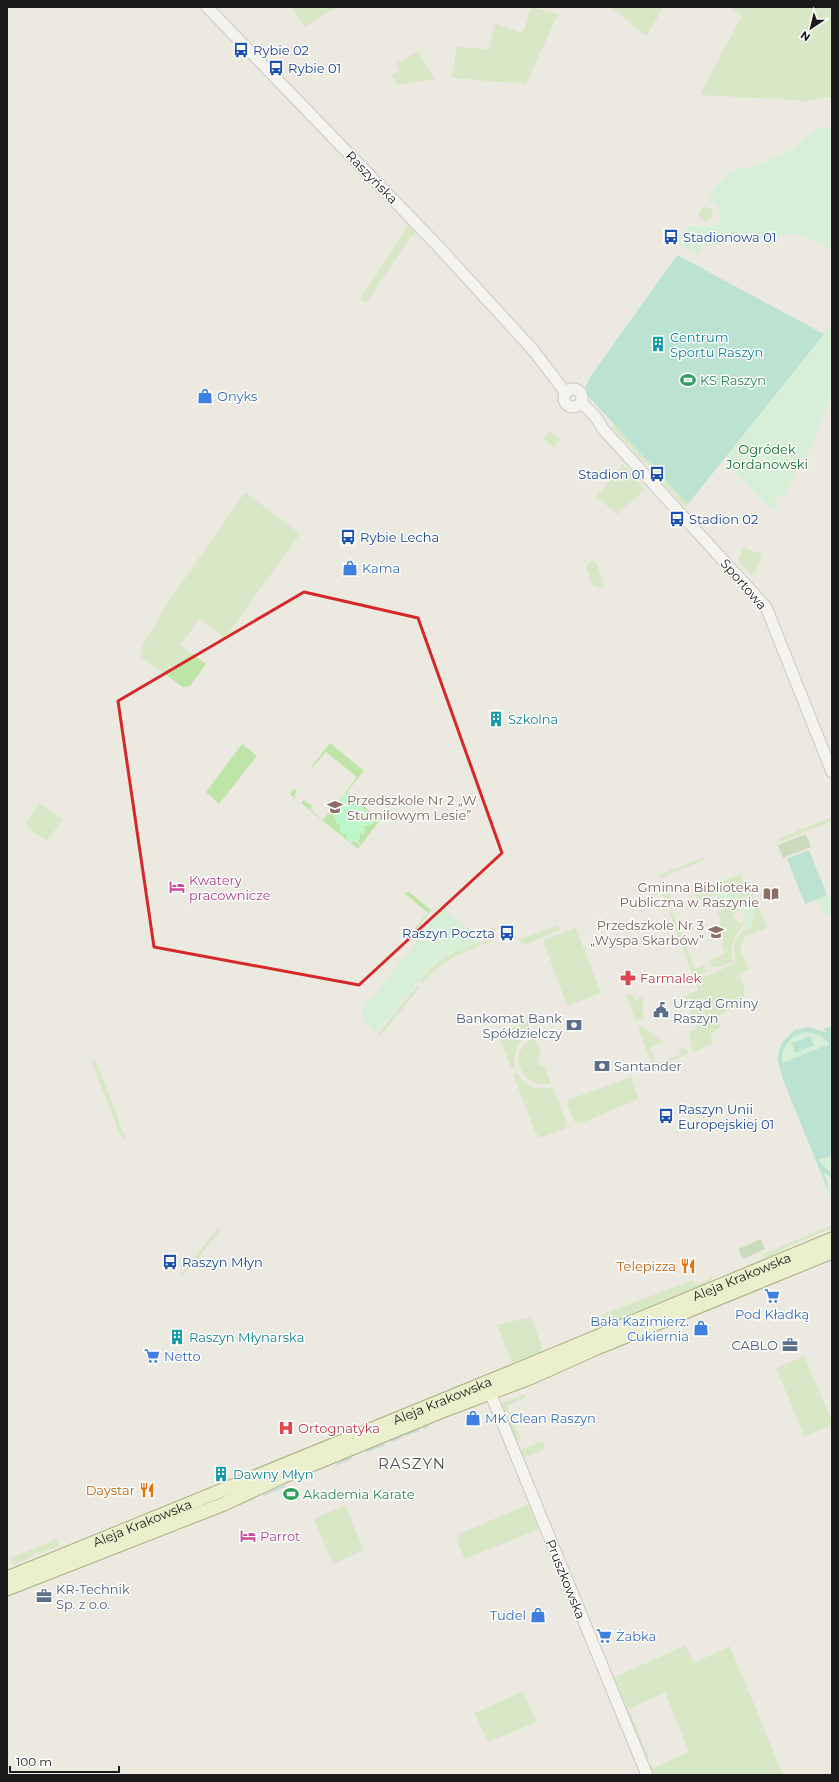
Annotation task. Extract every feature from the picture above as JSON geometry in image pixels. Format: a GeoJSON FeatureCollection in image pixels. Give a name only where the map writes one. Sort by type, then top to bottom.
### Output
{"type":"FeatureCollection","features":[{"type":"Feature","properties":{"kind":"main road","name":"Aleja Krakowska"},"geometry":{"type":"LineString","coordinates":[[7,1589],[229,1501],[282,1477],[384,1435],[832,1238]]}},
{"type":"Feature","properties":{"kind":"main road","name":"Aleja Krakowska"},"geometry":{"type":"LineString","coordinates":[[7,1578],[832,1252]]}},
{"type":"Feature","properties":{"kind":"street","name":"Raszyńska"},"geometry":{"type":"LineString","coordinates":[[207,7],[434,242],[533,350],[551,366],[568,391],[580,393],[579,404]]}},
{"type":"Feature","properties":{"kind":"street","name":"Sportowa"},"geometry":{"type":"LineString","coordinates":[[579,404],[595,416],[603,429],[766,607],[832,772]]}},
{"type":"Feature","properties":{"kind":"street","name":"Pruszkowska"},"geometry":{"type":"LineString","coordinates":[[488,1388],[647,1775]]}},
{"type":"Feature","properties":{"kind":"highlighted area"},"geometry":{"type":"Polygon","coordinates":[[[304,592],[418,618],[502,853],[359,985],[154,947],[118,701],[304,592]]]}},
{"type":"Feature","properties":{"kind":"green space"},"geometry":{"type":"Polygon","coordinates":[[[292,7],[338,7],[304,27],[292,7]]]}},
{"type":"Feature","properties":{"kind":"green space"},"geometry":{"type":"Polygon","coordinates":[[[531,7],[558,14],[526,84],[452,78],[457,47],[489,49],[495,24],[523,33],[531,7]]]}},
{"type":"Feature","properties":{"kind":"green space"},"geometry":{"type":"Polygon","coordinates":[[[614,7],[664,7],[646,36],[613,9],[614,7]]]}},
{"type":"Feature","properties":{"kind":"green space"},"geometry":{"type":"Polygon","coordinates":[[[731,7],[832,7],[832,97],[800,102],[796,100],[700,95],[741,17],[731,7]]]}},
{"type":"Feature","properties":{"kind":"green space"},"geometry":{"type":"Polygon","coordinates":[[[418,51],[435,79],[397,85],[391,75],[400,70],[396,64],[418,51]]]}},
{"type":"Feature","properties":{"kind":"green space"},"geometry":{"type":"Polygon","coordinates":[[[832,126],[832,249],[798,234],[704,246],[699,255],[679,244],[682,233],[687,227],[710,226],[719,222],[721,216],[719,207],[708,199],[714,188],[731,171],[755,166],[794,148],[813,131],[832,126]]]}},
{"type":"Feature","properties":{"kind":"green space"},"geometry":{"type":"Polygon","coordinates":[[[703,207],[709,207],[713,211],[713,217],[709,221],[703,221],[699,217],[699,211],[703,207]]]}},
{"type":"Feature","properties":{"kind":"green space"},"geometry":{"type":"Polygon","coordinates":[[[406,223],[417,235],[411,236],[366,303],[360,299],[407,227],[406,223]]]}},
{"type":"Feature","properties":{"kind":"green space","name":"KS Raszyn"},"geometry":{"type":"Polygon","coordinates":[[[677,255],[824,334],[688,504],[587,395],[586,386],[590,377],[677,255]]]}},
{"type":"Feature","properties":{"kind":"green space","name":"Ogródek Jordanowski"},"geometry":{"type":"Polygon","coordinates":[[[829,326],[832,326],[832,394],[806,459],[801,458],[786,495],[779,495],[775,499],[775,504],[779,508],[776,511],[769,507],[724,460],[829,326]]]}},
{"type":"Feature","properties":{"kind":"green space"},"geometry":{"type":"Polygon","coordinates":[[[621,418],[691,500],[693,499],[686,507],[665,486],[659,474],[642,460],[612,427],[621,418]]]}},
{"type":"Feature","properties":{"kind":"green space"},"geometry":{"type":"Polygon","coordinates":[[[549,431],[561,439],[554,448],[543,438],[549,431]]]}},
{"type":"Feature","properties":{"kind":"green space"},"geometry":{"type":"Polygon","coordinates":[[[623,464],[645,489],[618,514],[596,497],[623,464]]]}},
{"type":"Feature","properties":{"kind":"green space"},"geometry":{"type":"Polygon","coordinates":[[[245,492],[300,534],[225,638],[200,619],[180,645],[206,664],[190,686],[183,687],[141,657],[143,645],[169,601],[245,492]]]}},
{"type":"Feature","properties":{"kind":"green space"},"geometry":{"type":"Polygon","coordinates":[[[743,547],[762,554],[755,572],[751,575],[738,561],[743,547]]]}},
{"type":"Feature","properties":{"kind":"green space"},"geometry":{"type":"Polygon","coordinates":[[[593,561],[596,562],[603,581],[602,586],[598,588],[592,585],[586,567],[588,563],[593,561]]]}},
{"type":"Feature","properties":{"kind":"green space"},"geometry":{"type":"Polygon","coordinates":[[[330,743],[364,771],[347,792],[380,820],[361,845],[358,841],[360,833],[363,834],[363,827],[374,823],[376,819],[345,793],[357,777],[326,752],[313,767],[312,766],[330,743]]]}},
{"type":"Feature","properties":{"kind":"green space"},"geometry":{"type":"Polygon","coordinates":[[[242,744],[257,756],[219,804],[206,792],[242,744]]]}},
{"type":"Feature","properties":{"kind":"green space"},"geometry":{"type":"Polygon","coordinates":[[[294,789],[297,791],[294,796],[300,802],[290,794],[294,789]]]}},
{"type":"Feature","properties":{"kind":"green space"},"geometry":{"type":"Polygon","coordinates":[[[345,793],[376,819],[374,823],[363,827],[366,829],[365,833],[360,833],[360,839],[354,842],[348,840],[346,833],[343,834],[340,832],[339,828],[341,825],[336,822],[334,818],[335,812],[339,809],[336,804],[345,793]]]}},
{"type":"Feature","properties":{"kind":"green space"},"geometry":{"type":"Polygon","coordinates":[[[304,800],[312,806],[310,809],[323,820],[336,804],[336,806],[341,809],[334,815],[337,823],[342,825],[341,833],[347,833],[347,839],[351,842],[357,842],[360,846],[358,849],[301,803],[304,800]]]}},
{"type":"Feature","properties":{"kind":"green space"},"geometry":{"type":"Polygon","coordinates":[[[39,803],[63,819],[47,841],[28,828],[26,822],[39,803]]]}},
{"type":"Feature","properties":{"kind":"green space"},"geometry":{"type":"Polygon","coordinates":[[[832,817],[832,821],[777,843],[780,838],[832,817]]]}},
{"type":"Feature","properties":{"kind":"green space"},"geometry":{"type":"Polygon","coordinates":[[[806,834],[811,847],[783,858],[778,845],[806,834]]]}},
{"type":"Feature","properties":{"kind":"green space"},"geometry":{"type":"Polygon","coordinates":[[[809,850],[827,895],[805,904],[787,859],[809,850]]]}},
{"type":"Feature","properties":{"kind":"green space"},"geometry":{"type":"Polygon","coordinates":[[[707,856],[702,861],[661,878],[659,875],[707,856]]]}},
{"type":"Feature","properties":{"kind":"green space"},"geometry":{"type":"Polygon","coordinates":[[[740,874],[743,882],[741,884],[742,887],[748,882],[767,928],[745,937],[740,949],[749,969],[739,973],[745,992],[741,1000],[742,1004],[718,1015],[721,1027],[711,1034],[712,1044],[693,1052],[690,1032],[697,1028],[685,997],[680,998],[698,990],[666,904],[670,911],[672,911],[695,969],[705,965],[706,972],[700,974],[701,978],[734,964],[735,942],[744,929],[747,930],[751,928],[755,909],[738,898],[735,890],[732,888],[698,901],[694,892],[740,874]]]}},
{"type":"Feature","properties":{"kind":"green space"},"geometry":{"type":"Polygon","coordinates":[[[731,888],[735,890],[738,898],[749,895],[751,896],[755,909],[750,930],[744,929],[746,921],[738,901],[736,900],[720,907],[714,895],[731,888]]]}},
{"type":"Feature","properties":{"kind":"green space"},"geometry":{"type":"Polygon","coordinates":[[[668,889],[673,901],[666,904],[662,893],[637,901],[668,889]]]}},
{"type":"Feature","properties":{"kind":"green space"},"geometry":{"type":"Polygon","coordinates":[[[409,892],[431,910],[410,938],[408,937],[428,913],[404,893],[409,892]]]}},
{"type":"Feature","properties":{"kind":"green space"},"geometry":{"type":"Polygon","coordinates":[[[827,895],[832,899],[832,914],[824,917],[817,899],[827,895]]]}},
{"type":"Feature","properties":{"kind":"green space"},"geometry":{"type":"Polygon","coordinates":[[[738,903],[740,909],[735,912],[733,917],[740,923],[745,921],[733,941],[731,952],[733,962],[716,968],[712,966],[709,961],[725,953],[721,944],[724,943],[720,933],[722,932],[719,923],[721,921],[717,912],[738,903]]]}},
{"type":"Feature","properties":{"kind":"green space"},"geometry":{"type":"Polygon","coordinates":[[[442,910],[445,910],[483,940],[448,954],[431,967],[376,1033],[363,1020],[361,1011],[442,910]]]}},
{"type":"Feature","properties":{"kind":"green space"},"geometry":{"type":"Polygon","coordinates":[[[558,925],[560,930],[526,944],[520,943],[520,939],[558,925]]]}},
{"type":"Feature","properties":{"kind":"green space"},"geometry":{"type":"Polygon","coordinates":[[[576,928],[601,993],[567,1006],[543,940],[576,928]]]}},
{"type":"Feature","properties":{"kind":"green space"},"geometry":{"type":"Polygon","coordinates":[[[494,940],[464,952],[446,962],[430,975],[422,984],[420,982],[426,973],[452,953],[473,944],[494,940]]]}},
{"type":"Feature","properties":{"kind":"green space"},"geometry":{"type":"Polygon","coordinates":[[[417,986],[420,987],[381,1035],[377,1035],[417,986]]]}},
{"type":"Feature","properties":{"kind":"green space"},"geometry":{"type":"Polygon","coordinates":[[[630,994],[633,995],[635,1000],[643,997],[643,1018],[636,1021],[626,996],[630,994]]]}},
{"type":"Feature","properties":{"kind":"green space"},"geometry":{"type":"Polygon","coordinates":[[[527,1021],[532,1033],[527,1035],[517,1047],[514,1057],[515,1068],[511,1069],[498,1033],[527,1021]]]}},
{"type":"Feature","properties":{"kind":"green space"},"geometry":{"type":"Polygon","coordinates":[[[642,1026],[663,1042],[650,1048],[656,1064],[681,1054],[679,1049],[682,1048],[687,1050],[688,1054],[656,1067],[652,1065],[638,1027],[642,1026]]]}},
{"type":"Feature","properties":{"kind":"green space"},"geometry":{"type":"Polygon","coordinates":[[[830,1026],[832,1032],[832,1178],[826,1175],[832,1196],[829,1197],[779,1067],[778,1057],[780,1047],[790,1034],[807,1028],[817,1029],[826,1033],[824,1029],[830,1026]]]}},
{"type":"Feature","properties":{"kind":"green space"},"geometry":{"type":"Polygon","coordinates":[[[830,1026],[832,1032],[832,1155],[819,1160],[824,1167],[832,1173],[832,1178],[823,1172],[828,1187],[783,1080],[777,1058],[782,1042],[795,1030],[811,1027],[826,1033],[824,1029],[830,1026]],[[806,1032],[795,1036],[788,1042],[783,1051],[782,1063],[830,1044],[820,1035],[806,1032]]]}},
{"type":"Feature","properties":{"kind":"green space"},"geometry":{"type":"Polygon","coordinates":[[[810,1036],[814,1045],[795,1053],[792,1043],[810,1036]]]}},
{"type":"Feature","properties":{"kind":"green space"},"geometry":{"type":"Polygon","coordinates":[[[534,1038],[541,1054],[537,1059],[540,1065],[545,1066],[551,1083],[540,1084],[532,1081],[520,1068],[520,1052],[525,1044],[534,1038]]]}},
{"type":"Feature","properties":{"kind":"green space"},"geometry":{"type":"Polygon","coordinates":[[[96,1060],[126,1140],[121,1137],[91,1061],[96,1060]]]}},
{"type":"Feature","properties":{"kind":"green space"},"geometry":{"type":"Polygon","coordinates":[[[517,1073],[520,1078],[532,1087],[542,1089],[553,1087],[567,1125],[566,1128],[540,1138],[534,1130],[513,1074],[517,1073]]]}},
{"type":"Feature","properties":{"kind":"green space"},"geometry":{"type":"Polygon","coordinates":[[[631,1077],[639,1099],[579,1124],[574,1121],[567,1104],[568,1100],[631,1077]]]}},
{"type":"Feature","properties":{"kind":"green space"},"geometry":{"type":"Polygon","coordinates":[[[832,1225],[832,1228],[787,1247],[766,1259],[763,1254],[832,1225]]]}},
{"type":"Feature","properties":{"kind":"green space"},"geometry":{"type":"Polygon","coordinates":[[[219,1227],[220,1231],[182,1277],[180,1275],[219,1227]]]}},
{"type":"Feature","properties":{"kind":"green space"},"geometry":{"type":"Polygon","coordinates":[[[761,1239],[765,1249],[743,1259],[738,1249],[761,1239]]]}},
{"type":"Feature","properties":{"kind":"green space"},"geometry":{"type":"Polygon","coordinates":[[[711,1274],[713,1278],[710,1282],[601,1329],[600,1327],[604,1325],[601,1316],[606,1313],[693,1280],[696,1285],[711,1278],[711,1274]]]}},
{"type":"Feature","properties":{"kind":"green space"},"geometry":{"type":"Polygon","coordinates":[[[531,1317],[542,1347],[541,1353],[512,1364],[497,1325],[531,1317]]]}},
{"type":"Feature","properties":{"kind":"green space"},"geometry":{"type":"Polygon","coordinates":[[[804,1356],[832,1421],[832,1426],[804,1436],[776,1368],[804,1356]]]}},
{"type":"Feature","properties":{"kind":"green space"},"geometry":{"type":"Polygon","coordinates":[[[524,1394],[526,1397],[507,1406],[521,1440],[518,1442],[515,1441],[499,1404],[524,1394]]]}},
{"type":"Feature","properties":{"kind":"green space"},"geometry":{"type":"Polygon","coordinates":[[[543,1441],[546,1449],[521,1459],[520,1452],[522,1449],[543,1441]]]}},
{"type":"Feature","properties":{"kind":"green space"},"geometry":{"type":"Polygon","coordinates":[[[345,1505],[364,1550],[333,1564],[314,1519],[345,1505]]]}},
{"type":"Feature","properties":{"kind":"green space"},"geometry":{"type":"Polygon","coordinates":[[[529,1505],[539,1529],[465,1559],[457,1540],[459,1534],[529,1505]]]}},
{"type":"Feature","properties":{"kind":"green space"},"geometry":{"type":"Polygon","coordinates":[[[56,1539],[59,1546],[39,1554],[38,1552],[34,1554],[35,1556],[13,1565],[10,1558],[56,1539]]]}},
{"type":"Feature","properties":{"kind":"green space"},"geometry":{"type":"Polygon","coordinates":[[[686,1645],[694,1663],[730,1646],[783,1775],[653,1775],[649,1765],[651,1764],[653,1768],[689,1752],[665,1692],[629,1709],[649,1758],[647,1758],[627,1710],[628,1709],[613,1678],[686,1645]]]}},
{"type":"Feature","properties":{"kind":"green space"},"geometry":{"type":"Polygon","coordinates":[[[523,1691],[536,1722],[489,1742],[487,1741],[475,1713],[523,1691]]]}},
{"type":"Feature","properties":{"kind":"waterway"},"geometry":{"type":"LineString","coordinates":[[424,1428],[428,1426]]}},
{"type":"Feature","properties":{"kind":"waterway"},"geometry":{"type":"LineString","coordinates":[[406,1435],[419,1430]]}},
{"type":"Feature","properties":{"kind":"waterway"},"geometry":{"type":"LineString","coordinates":[[391,1441],[401,1437]]}},
{"type":"Feature","properties":{"kind":"waterway"},"geometry":{"type":"LineString","coordinates":[[367,1451],[384,1445]]}},
{"type":"Feature","properties":{"kind":"waterway"},"geometry":{"type":"LineString","coordinates":[[337,1464],[351,1458]]}},
{"type":"Feature","properties":{"kind":"waterway"},"geometry":{"type":"LineString","coordinates":[[264,1495],[285,1486]]}},
{"type":"Feature","properties":{"kind":"place","name":"Rybie 02"},"geometry":{"type":"Point","coordinates":[241,50]}},
{"type":"Feature","properties":{"kind":"place","name":"Rybie 01"},"geometry":{"type":"Point","coordinates":[276,68]}},
{"type":"Feature","properties":{"kind":"place","name":"Stadionowa 01"},"geometry":{"type":"Point","coordinates":[671,237]}},
{"type":"Feature","properties":{"kind":"place","name":"Centrum Sportu Raszyn"},"geometry":{"type":"Point","coordinates":[658,344]}},
{"type":"Feature","properties":{"kind":"place","name":"KS Raszyn"},"geometry":{"type":"Point","coordinates":[688,380]}},
{"type":"Feature","properties":{"kind":"place","name":"Onyks"},"geometry":{"type":"Point","coordinates":[205,396]}},
{"type":"Feature","properties":{"kind":"place","name":"Stadion 01"},"geometry":{"type":"Point","coordinates":[657,474]}},
{"type":"Feature","properties":{"kind":"place","name":"Stadion 02"},"geometry":{"type":"Point","coordinates":[677,519]}},
{"type":"Feature","properties":{"kind":"place","name":"Rybie Lecha"},"geometry":{"type":"Point","coordinates":[348,537]}},
{"type":"Feature","properties":{"kind":"place","name":"Kama"},"geometry":{"type":"Point","coordinates":[350,568]}},
{"type":"Feature","properties":{"kind":"place","name":"Szkolna"},"geometry":{"type":"Point","coordinates":[496,719]}},
{"type":"Feature","properties":{"kind":"place","name":"Przedszkole Nr 2 „W Stumilowym Lesie”"},"geometry":{"type":"Point","coordinates":[335,807]}},
{"type":"Feature","properties":{"kind":"place","name":"Kwatery pracownicze"},"geometry":{"type":"Point","coordinates":[177,887]}},
{"type":"Feature","properties":{"kind":"place","name":"Gminna Biblioteka Publiczna w Raszynie"},"geometry":{"type":"Point","coordinates":[771,894]}},
{"type":"Feature","properties":{"kind":"place","name":"Przedszkole Nr 3 „Wyspa Skarbów”"},"geometry":{"type":"Point","coordinates":[716,932]}},
{"type":"Feature","properties":{"kind":"place","name":"Raszyn Poczta"},"geometry":{"type":"Point","coordinates":[507,933]}},
{"type":"Feature","properties":{"kind":"place","name":"Farmalek"},"geometry":{"type":"Point","coordinates":[628,978]}},
{"type":"Feature","properties":{"kind":"place","name":"Urząd Gminy Raszyn"},"geometry":{"type":"Point","coordinates":[661,1010]}},
{"type":"Feature","properties":{"kind":"place","name":"Bankomat Bank Spółdzielczy"},"geometry":{"type":"Point","coordinates":[574,1025]}},
{"type":"Feature","properties":{"kind":"place","name":"Santander"},"geometry":{"type":"Point","coordinates":[602,1066]}},
{"type":"Feature","properties":{"kind":"place","name":"Raszyn Unii Europejskiej 01"},"geometry":{"type":"Point","coordinates":[666,1116]}},
{"type":"Feature","properties":{"kind":"place","name":"Raszyn Młyn"},"geometry":{"type":"Point","coordinates":[170,1262]}},
{"type":"Feature","properties":{"kind":"place","name":"Telepizza"},"geometry":{"type":"Point","coordinates":[688,1266]}},
{"type":"Feature","properties":{"kind":"place","name":"Pod Kładką"},"geometry":{"type":"Point","coordinates":[772,1296]}},
{"type":"Feature","properties":{"kind":"place","name":"Bała Kazimierz. Cukiernia"},"geometry":{"type":"Point","coordinates":[701,1328]}},
{"type":"Feature","properties":{"kind":"place","name":"Raszyn Młynarska"},"geometry":{"type":"Point","coordinates":[177,1337]}},
{"type":"Feature","properties":{"kind":"place","name":"CABLO"},"geometry":{"type":"Point","coordinates":[790,1345]}},
{"type":"Feature","properties":{"kind":"place","name":"Netto"},"geometry":{"type":"Point","coordinates":[152,1356]}},
{"type":"Feature","properties":{"kind":"place","name":"MK Clean Raszyn"},"geometry":{"type":"Point","coordinates":[473,1418]}},
{"type":"Feature","properties":{"kind":"place","name":"Ortognatyka"},"geometry":{"type":"Point","coordinates":[286,1428]}},
{"type":"Feature","properties":{"kind":"place","name":"Dawny Młyn"},"geometry":{"type":"Point","coordinates":[221,1474]}},
{"type":"Feature","properties":{"kind":"place","name":"Daystar"},"geometry":{"type":"Point","coordinates":[147,1490]}},
{"type":"Feature","properties":{"kind":"place","name":"Akademia Karate"},"geometry":{"type":"Point","coordinates":[291,1494]}},
{"type":"Feature","properties":{"kind":"place","name":"Parrot"},"geometry":{"type":"Point","coordinates":[248,1536]}},
{"type":"Feature","properties":{"kind":"place","name":"KR-Technik Sp. z o.o."},"geometry":{"type":"Point","coordinates":[44,1596]}},
{"type":"Feature","properties":{"kind":"place","name":"Tudel"},"geometry":{"type":"Point","coordinates":[538,1615]}},
{"type":"Feature","properties":{"kind":"place","name":"Żabka"},"geometry":{"type":"Point","coordinates":[604,1636]}},
{"type":"Feature","properties":{"kind":"district","name":"RASZYN"},"geometry":{"type":"Point","coordinates":[412,1463]}}]}
